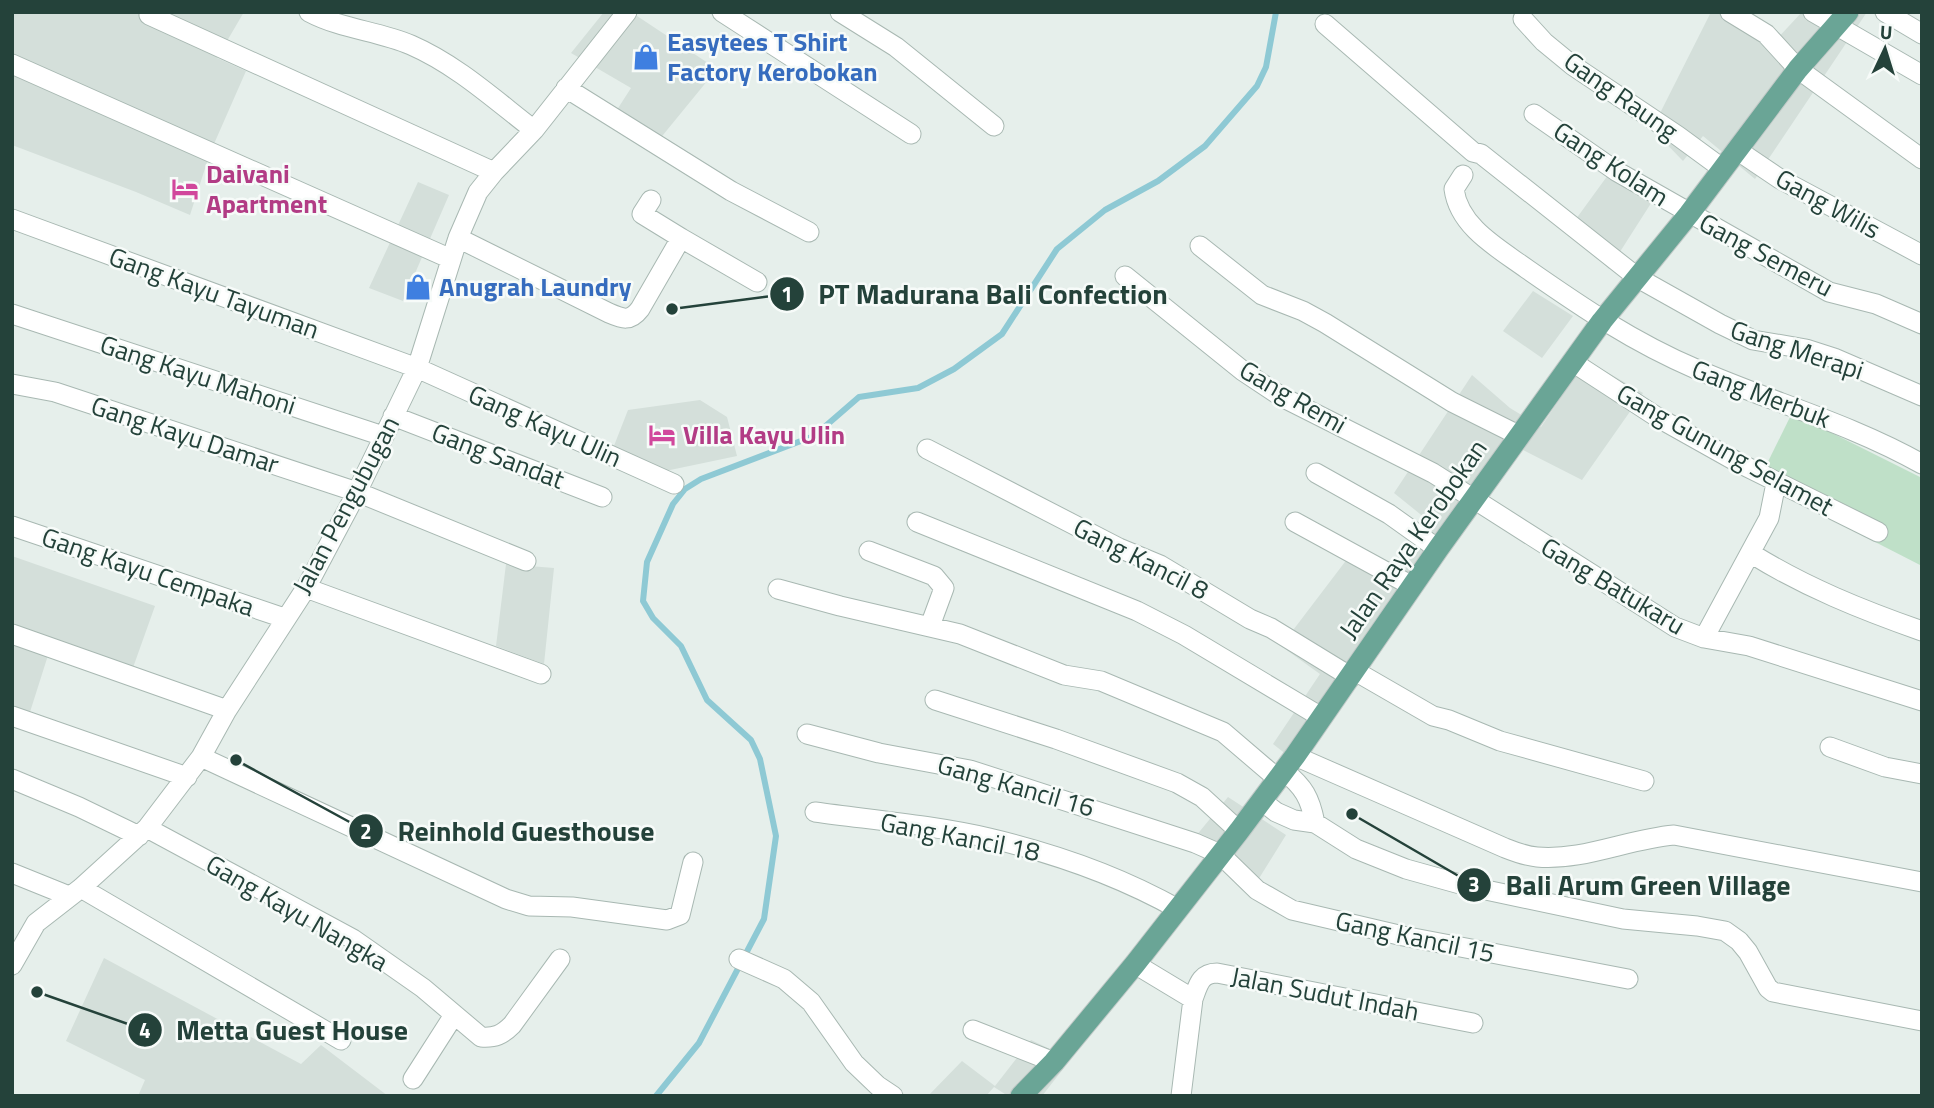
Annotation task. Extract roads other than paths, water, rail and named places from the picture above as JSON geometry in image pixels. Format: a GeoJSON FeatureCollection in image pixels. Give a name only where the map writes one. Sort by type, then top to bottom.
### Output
{"type":"FeatureCollection","features":[{"type":"Feature","properties":{"kind":"main road","name":"Jalan Raya Kerobokan"},"geometry":{"type":"LineString","coordinates":[[1021,1096],[1054,1062],[1135,964],[1170,905],[1220,854],[1262,801],[1438,549],[1465,494],[1520,436],[1602,321],[1689,214],[1798,69],[1842,19]]}},
{"type":"Feature","properties":{"kind":"street"},"geometry":{"type":"LineString","coordinates":[[309,12],[359,31],[407,44],[441,59],[534,130]]}},
{"type":"Feature","properties":{"kind":"street","name":"Jalan Pengubugan"},"geometry":{"type":"LineString","coordinates":[[12,965],[36,923],[143,832],[201,757],[284,618],[306,588],[357,492],[417,368],[451,258],[478,192],[534,130],[627,12]]}},
{"type":"Feature","properties":{"kind":"street"},"geometry":{"type":"LineString","coordinates":[[723,12],[911,134]]}},
{"type":"Feature","properties":{"kind":"street"},"geometry":{"type":"LineString","coordinates":[[840,12],[895,47],[994,126]]}},
{"type":"Feature","properties":{"kind":"street"},"geometry":{"type":"LineString","coordinates":[[1730,12],[1766,34],[1798,69],[1922,159]]}},
{"type":"Feature","properties":{"kind":"street"},"geometry":{"type":"LineString","coordinates":[[1813,12],[1842,19],[1922,75]]}},
{"type":"Feature","properties":{"kind":"street"},"geometry":{"type":"LineString","coordinates":[[1885,12],[1922,33]]}},
{"type":"Feature","properties":{"kind":"street"},"geometry":{"type":"LineString","coordinates":[[149,15],[494,172]]}},
{"type":"Feature","properties":{"kind":"street","name":"Gang Raung"},"geometry":{"type":"LineString","coordinates":[[1523,19],[1544,42],[1567,60],[1723,169]]}},
{"type":"Feature","properties":{"kind":"street","name":"Gang Merapi"},"geometry":{"type":"LineString","coordinates":[[1325,24],[1473,152],[1487,159],[1638,278],[1753,340],[1806,349],[1834,358],[1922,396]]}},
{"type":"Feature","properties":{"kind":"street"},"geometry":{"type":"LineString","coordinates":[[12,64],[451,258]]}},
{"type":"Feature","properties":{"kind":"street"},"geometry":{"type":"LineString","coordinates":[[566,88],[731,191],[808,232]]}},
{"type":"Feature","properties":{"kind":"street","name":"Gang Kolam"},"geometry":{"type":"LineString","coordinates":[[1534,114],[1616,171],[1689,214]]}},
{"type":"Feature","properties":{"kind":"street","name":"Gang Wilis"},"geometry":{"type":"LineString","coordinates":[[1737,150],[1780,179],[1922,255]]}},
{"type":"Feature","properties":{"kind":"street","name":"Gang Merbuk"},"geometry":{"type":"LineString","coordinates":[[1463,175],[1454,189],[1458,203],[1477,234],[1602,321],[1699,370],[1814,413],[1922,464]]}},
{"type":"Feature","properties":{"kind":"street"},"geometry":{"type":"LineString","coordinates":[[651,200],[642,214],[757,282]]}},
{"type":"Feature","properties":{"kind":"street","name":"Gang Semeru"},"geometry":{"type":"LineString","coordinates":[[1689,214],[1829,292],[1876,304],[1922,324]]}},
{"type":"Feature","properties":{"kind":"street","name":"Gang Kayu Tayuman"},"geometry":{"type":"LineString","coordinates":[[12,219],[417,368]]}},
{"type":"Feature","properties":{"kind":"street"},"geometry":{"type":"LineString","coordinates":[[458,238],[609,313],[627,319],[634,317],[640,309],[681,238]]}},
{"type":"Feature","properties":{"kind":"street"},"geometry":{"type":"LineString","coordinates":[[1199,246],[1262,295],[1325,323],[1459,406],[1520,436]]}},
{"type":"Feature","properties":{"kind":"street","name":"Gang Remi"},"geometry":{"type":"LineString","coordinates":[[1125,276],[1243,371],[1282,397],[1433,473],[1465,494]]}},
{"type":"Feature","properties":{"kind":"street","name":"Gang Kayu Mahoni"},"geometry":{"type":"LineString","coordinates":[[12,314],[383,436]]}},
{"type":"Feature","properties":{"kind":"street","name":"Gang Gunung Selamet"},"geometry":{"type":"LineString","coordinates":[[1574,363],[1657,417],[1776,483],[1878,532]]}},
{"type":"Feature","properties":{"kind":"street","name":"Gang Kayu Ulin"},"geometry":{"type":"LineString","coordinates":[[417,368],[674,484]]}},
{"type":"Feature","properties":{"kind":"street","name":"Gang Kayu Damar"},"geometry":{"type":"LineString","coordinates":[[12,384],[55,392],[357,492],[527,561]]}},
{"type":"Feature","properties":{"kind":"street","name":"Gang Sandat"},"geometry":{"type":"LineString","coordinates":[[394,415],[602,497]]}},
{"type":"Feature","properties":{"kind":"street","name":"Gang Kancil 8"},"geometry":{"type":"LineString","coordinates":[[927,449],[1119,548],[1160,565],[1250,619],[1433,716],[1450,720],[1500,741],[1644,781]]}},
{"type":"Feature","properties":{"kind":"street"},"geometry":{"type":"LineString","coordinates":[[1316,473],[1389,514],[1438,549]]}},
{"type":"Feature","properties":{"kind":"street"},"geometry":{"type":"LineString","coordinates":[[1704,638],[1752,554],[1769,518],[1776,483]]}},
{"type":"Feature","properties":{"kind":"street","name":"Gang Batukaru"},"geometry":{"type":"LineString","coordinates":[[1465,494],[1675,627],[1704,638],[1749,646],[1922,701]]}},
{"type":"Feature","properties":{"kind":"street"},"geometry":{"type":"LineString","coordinates":[[917,522],[1137,611],[1184,635],[1321,717]]}},
{"type":"Feature","properties":{"kind":"street"},"geometry":{"type":"LineString","coordinates":[[1295,522],[1412,586]]}},
{"type":"Feature","properties":{"kind":"street","name":"Gang Kayu Cempaka"},"geometry":{"type":"LineString","coordinates":[[12,526],[284,618]]}},
{"type":"Feature","properties":{"kind":"street"},"geometry":{"type":"LineString","coordinates":[[869,551],[934,576],[944,588],[930,626]]}},
{"type":"Feature","properties":{"kind":"street"},"geometry":{"type":"LineString","coordinates":[[1752,554],[1782,573],[1825,594],[1922,631]]}},
{"type":"Feature","properties":{"kind":"street"},"geometry":{"type":"LineString","coordinates":[[306,588],[541,674]]}},
{"type":"Feature","properties":{"kind":"street"},"geometry":{"type":"LineString","coordinates":[[778,589],[960,634],[1063,675],[1101,681],[1223,732],[1286,769],[1530,856],[1577,854],[1655,836],[1674,835],[1922,882]]}},
{"type":"Feature","properties":{"kind":"street"},"geometry":{"type":"LineString","coordinates":[[12,634],[227,710]]}},
{"type":"Feature","properties":{"kind":"street"},"geometry":{"type":"LineString","coordinates":[[935,700],[998,719],[1177,783],[1207,802],[1239,831]]}},
{"type":"Feature","properties":{"kind":"street"},"geometry":{"type":"LineString","coordinates":[[12,716],[187,777]]}},
{"type":"Feature","properties":{"kind":"street","name":"Gang Kancil 16"},"geometry":{"type":"LineString","coordinates":[[807,734],[970,770],[1164,832],[1220,854]]}},
{"type":"Feature","properties":{"kind":"street"},"geometry":{"type":"LineString","coordinates":[[1830,747],[1885,767],[1922,774]]}},
{"type":"Feature","properties":{"kind":"street"},"geometry":{"type":"LineString","coordinates":[[201,757],[506,899],[529,906],[572,906],[674,919],[680,915],[693,862]]}},
{"type":"Feature","properties":{"kind":"street"},"geometry":{"type":"LineString","coordinates":[[1286,769],[1307,796],[1315,823]]}},
{"type":"Feature","properties":{"kind":"street","name":"Gang Kayu Nangka"},"geometry":{"type":"LineString","coordinates":[[12,779],[143,832],[353,939],[423,988],[481,1037],[492,1038],[504,1033],[560,959]]}},
{"type":"Feature","properties":{"kind":"street"},"geometry":{"type":"LineString","coordinates":[[1262,801],[1276,812],[1294,820],[1315,823],[1356,849],[1406,869],[1467,886],[1623,919],[1725,931],[1740,941],[1773,992],[1922,1020]]}},
{"type":"Feature","properties":{"kind":"street","name":"Gang Kancil 18"},"geometry":{"type":"LineString","coordinates":[[815,812],[987,837],[1039,851],[1131,884],[1170,905]]}},
{"type":"Feature","properties":{"kind":"street","name":"Gang Kancil 15"},"geometry":{"type":"LineString","coordinates":[[1220,854],[1257,890],[1292,910],[1403,936],[1628,979]]}},
{"type":"Feature","properties":{"kind":"street"},"geometry":{"type":"LineString","coordinates":[[12,873],[75,892],[341,1040]]}},
{"type":"Feature","properties":{"kind":"street"},"geometry":{"type":"LineString","coordinates":[[739,958],[784,979],[811,1002],[853,1063],[893,1096]]}},
{"type":"Feature","properties":{"kind":"street"},"geometry":{"type":"LineString","coordinates":[[1135,964],[1188,997]]}},
{"type":"Feature","properties":{"kind":"street","name":"Jalan Sudut Indah"},"geometry":{"type":"LineString","coordinates":[[1181,1096],[1188,997],[1203,977],[1210,973],[1473,1023]]}},
{"type":"Feature","properties":{"kind":"street"},"geometry":{"type":"LineString","coordinates":[[413,1079],[454,1016]]}},
{"type":"Feature","properties":{"kind":"street"},"geometry":{"type":"LineString","coordinates":[[973,1030],[1054,1062]]}},
{"type":"Feature","properties":{"kind":"waterway"},"geometry":{"type":"LineString","coordinates":[[656,1096],[699,1043],[764,919],[776,836],[760,759],[751,740],[707,700],[681,646],[653,618],[643,601],[647,562],[673,504],[685,489],[701,479],[814,436],[859,397],[918,388],[954,369],[1002,334],[1057,249],[1105,210],[1158,181],[1205,146],[1257,86],[1266,67],[1276,12]]}},
{"type":"Feature","properties":{"kind":"place","name":"Easytees T Shirt Factory Kerobokan"},"geometry":{"type":"Point","coordinates":[646,57]}},
{"type":"Feature","properties":{"kind":"place","name":"Daivani Apartment"},"geometry":{"type":"Point","coordinates":[185,189]}},
{"type":"Feature","properties":{"kind":"place","name":"Anugrah Laundry"},"geometry":{"type":"Point","coordinates":[418,287]}},
{"type":"Feature","properties":{"kind":"place","name":"PT Madurana Bali Confection"},"geometry":{"type":"Point","coordinates":[672,309]}},
{"type":"Feature","properties":{"kind":"place","name":"Villa Kayu Ulin"},"geometry":{"type":"Point","coordinates":[662,435]}},
{"type":"Feature","properties":{"kind":"place","name":"Reinhold Guesthouse"},"geometry":{"type":"Point","coordinates":[236,760]}},
{"type":"Feature","properties":{"kind":"place","name":"Bali Arum Green Village"},"geometry":{"type":"Point","coordinates":[1352,814]}},
{"type":"Feature","properties":{"kind":"place","name":"Metta Guest House"},"geometry":{"type":"Point","coordinates":[37,992]}}]}
